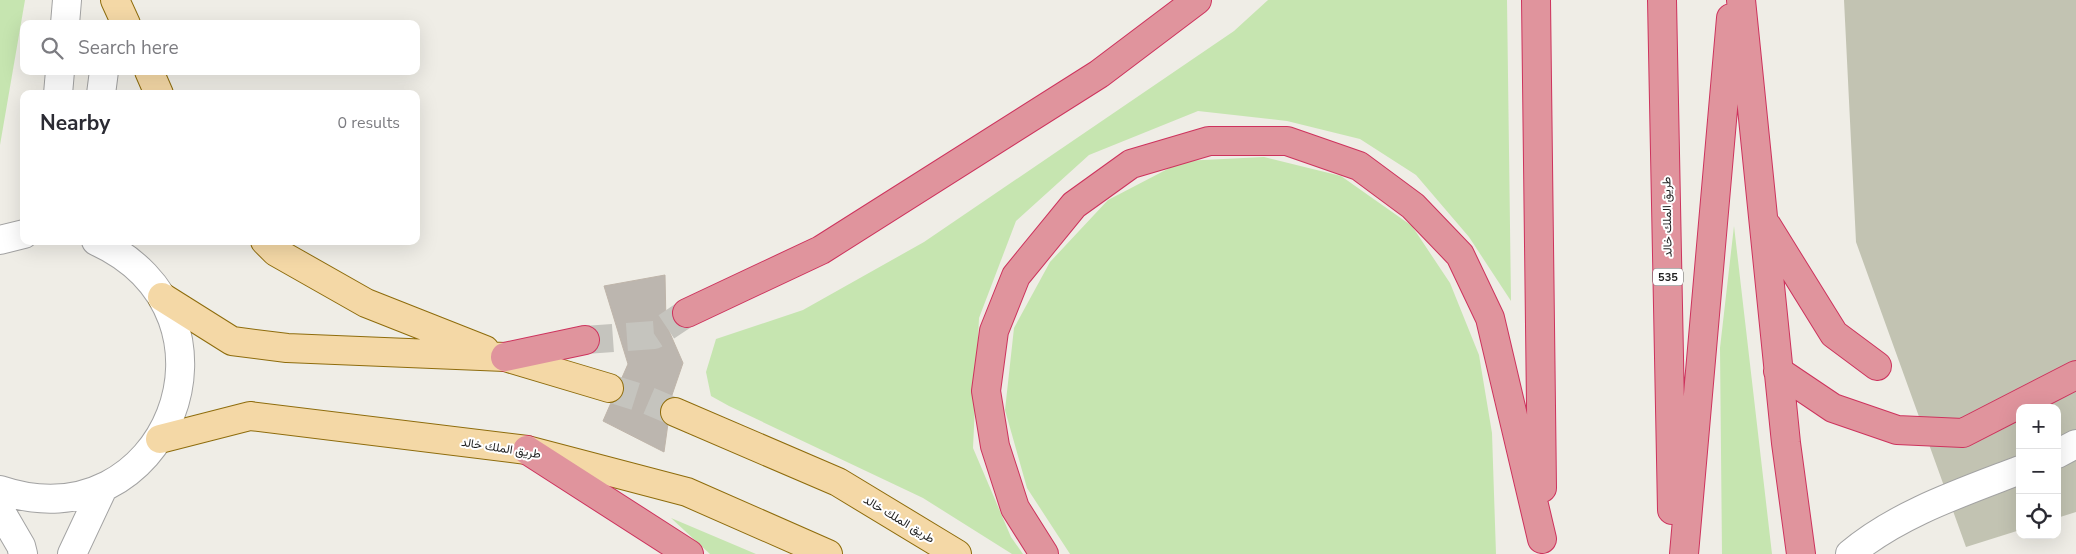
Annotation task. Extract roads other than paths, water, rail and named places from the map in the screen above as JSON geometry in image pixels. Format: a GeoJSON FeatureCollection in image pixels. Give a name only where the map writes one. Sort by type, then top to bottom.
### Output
{"type":"FeatureCollection","features":[{"type":"Feature","properties":{"kind":"highway"},"geometry":{"type":"LineString","coordinates":[[687,313],[821,250],[1099,74],[1197,0]]}},
{"type":"Feature","properties":{"kind":"highway"},"geometry":{"type":"LineString","coordinates":[[1536,0],[1542,546]]}},
{"type":"Feature","properties":{"kind":"highway","name":"طريق الملك خالد"},"geometry":{"type":"LineString","coordinates":[[1662,0],[1673,554]]}},
{"type":"Feature","properties":{"kind":"highway"},"geometry":{"type":"LineString","coordinates":[[1684,554],[1732,0]]}},
{"type":"Feature","properties":{"kind":"highway"},"geometry":{"type":"LineString","coordinates":[[1741,0],[1778,371],[1801,554]]}},
{"type":"Feature","properties":{"kind":"highway"},"geometry":{"type":"LineString","coordinates":[[1044,554],[1015,508],[995,446],[986,391],[994,331],[1016,276],[1074,205],[1131,164],[1209,141],[1287,141],[1359,166],[1413,206],[1460,255],[1490,318],[1542,546]]}},
{"type":"Feature","properties":{"kind":"highway"},"geometry":{"type":"LineString","coordinates":[[1763,220],[1834,334],[1877,366]]}},
{"type":"Feature","properties":{"kind":"highway"},"geometry":{"type":"LineString","coordinates":[[505,357],[585,340]]}},
{"type":"Feature","properties":{"kind":"highway"},"geometry":{"type":"LineString","coordinates":[[1778,371],[1834,408],[1897,430],[1963,433],[2076,375]]}},
{"type":"Feature","properties":{"kind":"highway"},"geometry":{"type":"LineString","coordinates":[[527,450],[689,554]]}},
{"type":"Feature","properties":{"kind":"main road"},"geometry":{"type":"LineString","coordinates":[[114,0],[124,20]]}},
{"type":"Feature","properties":{"kind":"main road"},"geometry":{"type":"LineString","coordinates":[[151,75],[157,90]]}},
{"type":"Feature","properties":{"kind":"main road"},"geometry":{"type":"LineString","coordinates":[[269,245],[276,252],[366,303],[505,357],[609,388]]}},
{"type":"Feature","properties":{"kind":"main road"},"geometry":{"type":"LineString","coordinates":[[162,298],[232,341],[287,348],[505,357]]}},
{"type":"Feature","properties":{"kind":"main road","name":"طريق الملك خالد"},"geometry":{"type":"LineString","coordinates":[[675,412],[838,482],[957,554]]}},
{"type":"Feature","properties":{"kind":"main road","name":"طريق الملك خالد"},"geometry":{"type":"LineString","coordinates":[[160,438],[250,416],[527,450],[687,492],[828,554]]}},
{"type":"Feature","properties":{"kind":"street"},"geometry":{"type":"LineString","coordinates":[[65,20],[67,0]]}},
{"type":"Feature","properties":{"kind":"street"},"geometry":{"type":"LineString","coordinates":[[110,20],[114,0]]}},
{"type":"Feature","properties":{"kind":"street"},"geometry":{"type":"LineString","coordinates":[[58,90],[60,75]]}},
{"type":"Feature","properties":{"kind":"street"},"geometry":{"type":"LineString","coordinates":[[102,90],[103,75]]}},
{"type":"Feature","properties":{"kind":"street"},"geometry":{"type":"LineString","coordinates":[[0,240],[20,235]]}},
{"type":"Feature","properties":{"kind":"street"},"geometry":{"type":"LineString","coordinates":[[0,490],[24,498],[64,499],[103,488],[135,467],[160,438],[176,405],[181,368],[177,332],[162,298],[142,271],[109,245]]}},
{"type":"Feature","properties":{"kind":"street"},"geometry":{"type":"LineString","coordinates":[[2061,452],[2076,444]]}},
{"type":"Feature","properties":{"kind":"street"},"geometry":{"type":"LineString","coordinates":[[1850,554],[1864,542],[1938,502],[2016,472]]}},
{"type":"Feature","properties":{"kind":"street"},"geometry":{"type":"LineString","coordinates":[[72,554],[103,488]]}},
{"type":"Feature","properties":{"kind":"street"},"geometry":{"type":"LineString","coordinates":[[0,510],[21,546],[23,554]]}},
{"type":"Feature","properties":{"kind":"tunnel"},"geometry":{"type":"LineString","coordinates":[[585,340],[654,335],[687,313]]}},
{"type":"Feature","properties":{"kind":"tunnel"},"geometry":{"type":"LineString","coordinates":[[609,388],[647,400],[675,412]]}}]}
